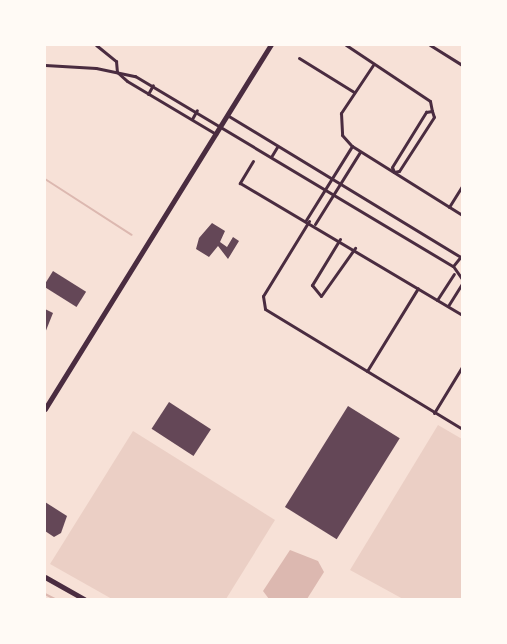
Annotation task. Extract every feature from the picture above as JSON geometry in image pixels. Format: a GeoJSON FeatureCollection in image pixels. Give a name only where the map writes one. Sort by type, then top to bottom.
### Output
{"type":"FeatureCollection","features":[{"type":"Feature","properties":{"kind":"main road"},"geometry":{"type":"LineString","coordinates":[[45,409],[271,45]]}},
{"type":"Feature","properties":{"kind":"main road"},"geometry":{"type":"LineString","coordinates":[[45,577],[84,599]]}},
{"type":"Feature","properties":{"kind":"street"},"geometry":{"type":"LineString","coordinates":[[96,45],[116,61],[117,72],[148,94],[216,134]]}},
{"type":"Feature","properties":{"kind":"street"},"geometry":{"type":"LineString","coordinates":[[430,45],[462,65]]}},
{"type":"Feature","properties":{"kind":"street"},"geometry":{"type":"LineString","coordinates":[[346,46],[433,110]]}},
{"type":"Feature","properties":{"kind":"street"},"geometry":{"type":"LineString","coordinates":[[299,58],[354,92]]}},
{"type":"Feature","properties":{"kind":"street"},"geometry":{"type":"LineString","coordinates":[[45,65],[117,72],[153,85],[453,266]]}},
{"type":"Feature","properties":{"kind":"street"},"geometry":{"type":"LineString","coordinates":[[373,65],[354,92],[339,124],[352,146],[462,215]]}},
{"type":"Feature","properties":{"kind":"street"},"geometry":{"type":"LineString","coordinates":[[148,94],[153,85]]}},
{"type":"Feature","properties":{"kind":"street"},"geometry":{"type":"LineString","coordinates":[[192,119],[197,110]]}},
{"type":"Feature","properties":{"kind":"street"},"geometry":{"type":"LineString","coordinates":[[394,172],[392,167],[422,119],[433,110]]}},
{"type":"Feature","properties":{"kind":"street"},"geometry":{"type":"LineString","coordinates":[[394,172],[399,171],[429,124],[433,110]]}},
{"type":"Feature","properties":{"kind":"street"},"geometry":{"type":"LineString","coordinates":[[227,115],[330,179],[460,255],[453,266],[454,274],[437,300]]}},
{"type":"Feature","properties":{"kind":"street"},"geometry":{"type":"LineString","coordinates":[[352,146],[330,179],[261,300],[265,309],[462,429]]}},
{"type":"Feature","properties":{"kind":"street"},"geometry":{"type":"LineString","coordinates":[[271,157],[277,147]]}},
{"type":"Feature","properties":{"kind":"street"},"geometry":{"type":"LineString","coordinates":[[315,224],[360,152]]}},
{"type":"Feature","properties":{"kind":"street"},"geometry":{"type":"LineString","coordinates":[[253,161],[240,183],[315,224],[462,315]]}},
{"type":"Feature","properties":{"kind":"street"},"geometry":{"type":"LineString","coordinates":[[449,207],[462,186]]}},
{"type":"Feature","properties":{"kind":"street"},"geometry":{"type":"LineString","coordinates":[[340,239],[312,285],[321,296],[355,248]]}},
{"type":"Feature","properties":{"kind":"street"},"geometry":{"type":"LineString","coordinates":[[454,274],[462,279]]}},
{"type":"Feature","properties":{"kind":"street"},"geometry":{"type":"LineString","coordinates":[[448,306],[462,284]]}},
{"type":"Feature","properties":{"kind":"street"},"geometry":{"type":"LineString","coordinates":[[367,371],[418,288]]}},
{"type":"Feature","properties":{"kind":"street"},"geometry":{"type":"LineString","coordinates":[[434,413],[462,367]]}},
{"type":"Feature","properties":{"kind":"shaded area"},"geometry":{"type":"Polygon","coordinates":[[[438,425],[462,439],[462,599],[403,599],[350,570],[438,425]]]}},
{"type":"Feature","properties":{"kind":"shaded area"},"geometry":{"type":"Polygon","coordinates":[[[133,431],[275,520],[226,599],[112,599],[50,564],[133,431]]]}},
{"type":"Feature","properties":{"kind":"shaded area"},"geometry":{"type":"Polygon","coordinates":[[[290,550],[318,561],[324,572],[307,599],[269,599],[263,591],[290,550]]]}},
{"type":"Feature","properties":{"kind":"building"},"geometry":{"type":"Polygon","coordinates":[[[212,223],[225,231],[220,242],[227,247],[233,237],[239,241],[228,259],[218,246],[209,257],[196,249],[199,238],[212,223]]]}},
{"type":"Feature","properties":{"kind":"building"},"geometry":{"type":"Polygon","coordinates":[[[53,271],[86,292],[77,307],[45,287],[45,284],[53,271]]]}},
{"type":"Feature","properties":{"kind":"building"},"geometry":{"type":"Polygon","coordinates":[[[45,309],[53,313],[45,333],[45,309]]]}},
{"type":"Feature","properties":{"kind":"building"},"geometry":{"type":"Polygon","coordinates":[[[169,402],[211,429],[194,456],[152,429],[169,402]]]}},
{"type":"Feature","properties":{"kind":"building"},"geometry":{"type":"Polygon","coordinates":[[[348,406],[400,438],[337,539],[285,507],[348,406]]]}},
{"type":"Feature","properties":{"kind":"building"},"geometry":{"type":"Polygon","coordinates":[[[45,502],[67,516],[61,533],[54,537],[45,531],[45,502]]]}},
{"type":"Feature","properties":{"kind":"waterway"},"geometry":{"type":"LineString","coordinates":[[45,179],[132,235]]}},
{"type":"Feature","properties":{"kind":"waterway"},"geometry":{"type":"LineString","coordinates":[[45,594],[55,599]]}}]}
